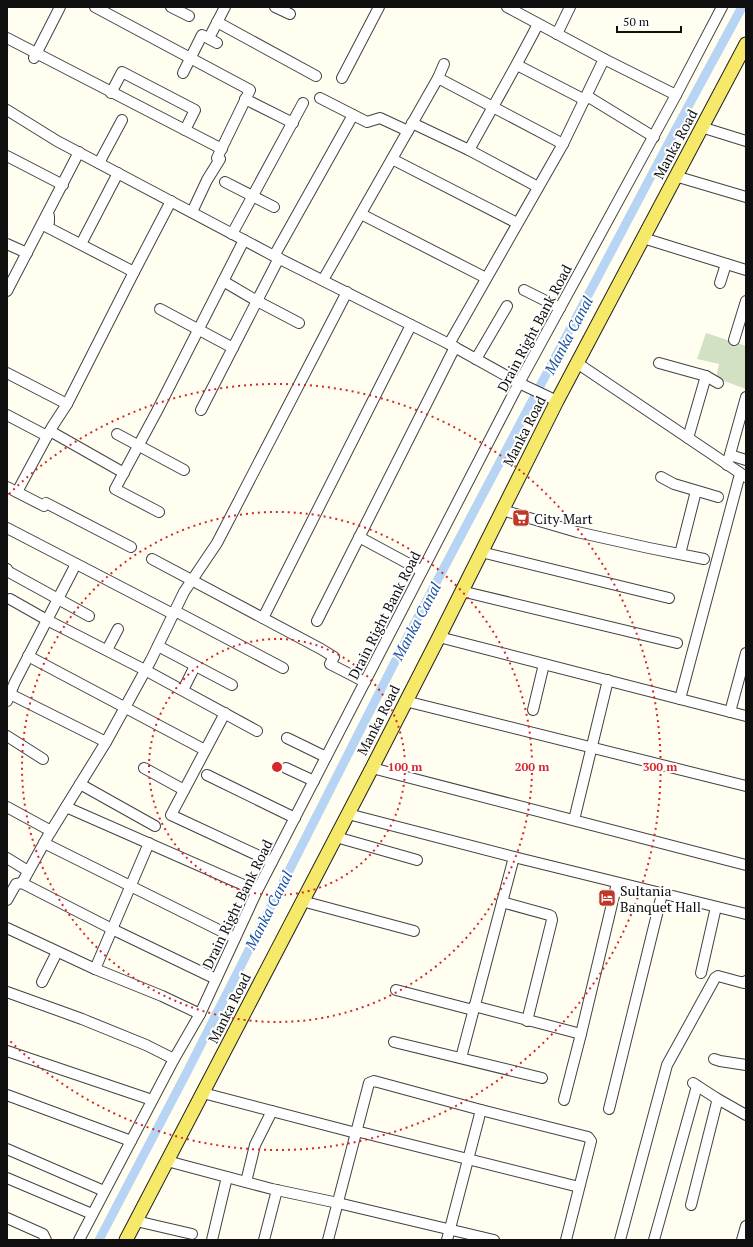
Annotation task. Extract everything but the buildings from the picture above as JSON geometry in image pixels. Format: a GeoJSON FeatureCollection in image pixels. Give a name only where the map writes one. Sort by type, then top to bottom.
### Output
{"type":"FeatureCollection","features":[{"type":"Feature","properties":{"kind":"main road","name":"Manka Road"},"geometry":{"type":"LineString","coordinates":[[126,1240],[372,768],[557,401],[746,44]]}},
{"type":"Feature","properties":{"kind":"street"},"geometry":{"type":"LineString","coordinates":[[35,56],[60,7]]}},
{"type":"Feature","properties":{"kind":"street"},"geometry":{"type":"LineString","coordinates":[[95,7],[250,90],[217,158],[220,159],[207,180],[192,212]]}},
{"type":"Feature","properties":{"kind":"street"},"geometry":{"type":"LineString","coordinates":[[171,7],[189,16]]}},
{"type":"Feature","properties":{"kind":"street"},"geometry":{"type":"LineString","coordinates":[[183,73],[202,35],[213,41],[217,22],[225,7]]}},
{"type":"Feature","properties":{"kind":"street"},"geometry":{"type":"LineString","coordinates":[[275,7],[290,14]]}},
{"type":"Feature","properties":{"kind":"street"},"geometry":{"type":"LineString","coordinates":[[342,78],[379,7]]}},
{"type":"Feature","properties":{"kind":"street"},"geometry":{"type":"LineString","coordinates":[[507,7],[604,59],[676,95]]}},
{"type":"Feature","properties":{"kind":"street"},"geometry":{"type":"LineString","coordinates":[[557,34],[570,7]]}},
{"type":"Feature","properties":{"kind":"street","name":"Drain Right Bank Road"},"geometry":{"type":"LineString","coordinates":[[79,1240],[152,1100],[200,1014],[257,891],[519,383],[654,137],[722,7]]}},
{"type":"Feature","properties":{"kind":"street"},"geometry":{"type":"LineString","coordinates":[[217,22],[316,76]]}},
{"type":"Feature","properties":{"kind":"street"},"geometry":{"type":"LineString","coordinates":[[469,150],[517,65],[538,24]]}},
{"type":"Feature","properties":{"kind":"street"},"geometry":{"type":"LineString","coordinates":[[7,38],[35,56],[222,149]]}},
{"type":"Feature","properties":{"kind":"street"},"geometry":{"type":"LineString","coordinates":[[317,621],[486,278],[563,144],[604,59]]}},
{"type":"Feature","properties":{"kind":"street"},"geometry":{"type":"LineString","coordinates":[[323,280],[438,78],[444,64]]}},
{"type":"Feature","properties":{"kind":"street"},"geometry":{"type":"LineString","coordinates":[[517,65],[586,98],[654,137]]}},
{"type":"Feature","properties":{"kind":"street"},"geometry":{"type":"LineString","coordinates":[[112,93],[122,72],[195,110],[185,130]]}},
{"type":"Feature","properties":{"kind":"street"},"geometry":{"type":"LineString","coordinates":[[438,78],[563,144]]}},
{"type":"Feature","properties":{"kind":"street"},"geometry":{"type":"LineString","coordinates":[[320,98],[367,122],[380,118],[410,127],[469,150],[538,187]]}},
{"type":"Feature","properties":{"kind":"street"},"geometry":{"type":"LineString","coordinates":[[245,99],[293,123]]}},
{"type":"Feature","properties":{"kind":"street"},"geometry":{"type":"LineString","coordinates":[[232,234],[303,103]]}},
{"type":"Feature","properties":{"kind":"street"},"geometry":{"type":"LineString","coordinates":[[7,110],[57,141],[232,234],[452,346],[544,396],[557,401]]}},
{"type":"Feature","properties":{"kind":"street"},"geometry":{"type":"LineString","coordinates":[[201,410],[257,301],[276,257],[353,115]]}},
{"type":"Feature","properties":{"kind":"street"},"geometry":{"type":"LineString","coordinates":[[99,162],[122,120]]}},
{"type":"Feature","properties":{"kind":"street"},"geometry":{"type":"LineString","coordinates":[[701,127],[746,141]]}},
{"type":"Feature","properties":{"kind":"street"},"geometry":{"type":"LineString","coordinates":[[7,291],[79,152]]}},
{"type":"Feature","properties":{"kind":"street"},"geometry":{"type":"LineString","coordinates":[[7,156],[63,185]]}},
{"type":"Feature","properties":{"kind":"street"},"geometry":{"type":"LineString","coordinates":[[392,159],[517,223]]}},
{"type":"Feature","properties":{"kind":"street"},"geometry":{"type":"LineString","coordinates":[[81,244],[118,173]]}},
{"type":"Feature","properties":{"kind":"street"},"geometry":{"type":"LineString","coordinates":[[675,176],[746,198]]}},
{"type":"Feature","properties":{"kind":"street"},"geometry":{"type":"LineString","coordinates":[[225,182],[274,208]]}},
{"type":"Feature","properties":{"kind":"street"},"geometry":{"type":"LineString","coordinates":[[17,492],[48,434],[67,404],[171,201]]}},
{"type":"Feature","properties":{"kind":"street"},"geometry":{"type":"LineString","coordinates":[[48,212],[49,222],[47,227],[134,272]]}},
{"type":"Feature","properties":{"kind":"street"},"geometry":{"type":"LineString","coordinates":[[361,214],[486,278]]}},
{"type":"Feature","properties":{"kind":"street"},"geometry":{"type":"LineString","coordinates":[[643,238],[746,270]]}},
{"type":"Feature","properties":{"kind":"street"},"geometry":{"type":"LineString","coordinates":[[159,512],[115,490],[244,240]]}},
{"type":"Feature","properties":{"kind":"street"},"geometry":{"type":"LineString","coordinates":[[7,244],[27,254]]}},
{"type":"Feature","properties":{"kind":"street"},"geometry":{"type":"LineString","coordinates":[[720,283],[726,264]]}},
{"type":"Feature","properties":{"kind":"street"},"geometry":{"type":"LineString","coordinates":[[223,281],[299,323]]}},
{"type":"Feature","properties":{"kind":"street"},"geometry":{"type":"LineString","coordinates":[[524,290],[560,308]]}},
{"type":"Feature","properties":{"kind":"street"},"geometry":{"type":"LineString","coordinates":[[22,883],[44,843],[106,742],[158,646],[184,592],[217,544],[347,292]]}},
{"type":"Feature","properties":{"kind":"street"},"geometry":{"type":"LineString","coordinates":[[734,340],[746,301]]}},
{"type":"Feature","properties":{"kind":"street"},"geometry":{"type":"LineString","coordinates":[[476,359],[507,306]]}},
{"type":"Feature","properties":{"kind":"street"},"geometry":{"type":"LineString","coordinates":[[160,309],[233,348]]}},
{"type":"Feature","properties":{"kind":"street"},"geometry":{"type":"LineString","coordinates":[[264,618],[411,325]]}},
{"type":"Feature","properties":{"kind":"street"},"geometry":{"type":"LineString","coordinates":[[577,363],[743,476],[680,699]]}},
{"type":"Feature","properties":{"kind":"street"},"geometry":{"type":"LineString","coordinates":[[659,363],[706,376],[718,383]]}},
{"type":"Feature","properties":{"kind":"street"},"geometry":{"type":"LineString","coordinates":[[7,373],[67,404]]}},
{"type":"Feature","properties":{"kind":"street"},"geometry":{"type":"LineString","coordinates":[[688,438],[706,376]]}},
{"type":"Feature","properties":{"kind":"street"},"geometry":{"type":"LineString","coordinates":[[727,465],[744,414],[746,397]]}},
{"type":"Feature","properties":{"kind":"street"},"geometry":{"type":"LineString","coordinates":[[7,415],[124,473]]}},
{"type":"Feature","properties":{"kind":"street"},"geometry":{"type":"LineString","coordinates":[[117,434],[184,470]]}},
{"type":"Feature","properties":{"kind":"street"},"geometry":{"type":"LineString","coordinates":[[730,455],[746,460]]}},
{"type":"Feature","properties":{"kind":"street"},"geometry":{"type":"LineString","coordinates":[[661,477],[674,484],[718,497]]}},
{"type":"Feature","properties":{"kind":"street"},"geometry":{"type":"LineString","coordinates":[[7,487],[44,506],[46,503],[131,547]]}},
{"type":"Feature","properties":{"kind":"street"},"geometry":{"type":"LineString","coordinates":[[680,554],[696,491]]}},
{"type":"Feature","properties":{"kind":"street"},"geometry":{"type":"LineString","coordinates":[[502,510],[577,532],[704,559]]}},
{"type":"Feature","properties":{"kind":"street"},"geometry":{"type":"LineString","coordinates":[[7,528],[283,668]]}},
{"type":"Feature","properties":{"kind":"street"},"geometry":{"type":"LineString","coordinates":[[359,537],[422,570]]}},
{"type":"Feature","properties":{"kind":"street"},"geometry":{"type":"LineString","coordinates":[[481,552],[669,598]]}},
{"type":"Feature","properties":{"kind":"street"},"geometry":{"type":"LineString","coordinates":[[152,559],[334,657],[330,664],[365,682]]}},
{"type":"Feature","properties":{"kind":"street"},"geometry":{"type":"LineString","coordinates":[[76,564],[28,656],[11,680],[9,697],[106,742]]}},
{"type":"Feature","properties":{"kind":"street"},"geometry":{"type":"LineString","coordinates":[[7,569],[89,616]]}},
{"type":"Feature","properties":{"kind":"street"},"geometry":{"type":"LineString","coordinates":[[461,591],[676,643]]}},
{"type":"Feature","properties":{"kind":"street"},"geometry":{"type":"LineString","coordinates":[[10,600],[258,731]]}},
{"type":"Feature","properties":{"kind":"street"},"geometry":{"type":"LineString","coordinates":[[107,650],[118,629]]}},
{"type":"Feature","properties":{"kind":"street"},"geometry":{"type":"LineString","coordinates":[[439,637],[746,716]]}},
{"type":"Feature","properties":{"kind":"street"},"geometry":{"type":"LineString","coordinates":[[158,646],[232,685]]}},
{"type":"Feature","properties":{"kind":"street"},"geometry":{"type":"LineString","coordinates":[[730,712],[746,653]]}},
{"type":"Feature","properties":{"kind":"street"},"geometry":{"type":"LineString","coordinates":[[28,656],[205,750]]}},
{"type":"Feature","properties":{"kind":"street"},"geometry":{"type":"LineString","coordinates":[[533,710],[544,664]]}},
{"type":"Feature","properties":{"kind":"street"},"geometry":{"type":"LineString","coordinates":[[182,690],[195,666]]}},
{"type":"Feature","properties":{"kind":"street"},"geometry":{"type":"LineString","coordinates":[[574,820],[608,680]]}},
{"type":"Feature","properties":{"kind":"street"},"geometry":{"type":"LineString","coordinates":[[405,701],[746,786]]}},
{"type":"Feature","properties":{"kind":"street"},"geometry":{"type":"LineString","coordinates":[[225,713],[171,815],[272,862]]}},
{"type":"Feature","properties":{"kind":"street"},"geometry":{"type":"LineString","coordinates":[[7,736],[43,759]]}},
{"type":"Feature","properties":{"kind":"street"},"geometry":{"type":"LineString","coordinates":[[288,738],[326,757]]}},
{"type":"Feature","properties":{"kind":"street"},"geometry":{"type":"LineString","coordinates":[[144,768],[184,790]]}},
{"type":"Feature","properties":{"kind":"street"},"geometry":{"type":"LineString","coordinates":[[286,768],[314,781]]}},
{"type":"Feature","properties":{"kind":"street"},"geometry":{"type":"LineString","coordinates":[[372,768],[746,863]]}},
{"type":"Feature","properties":{"kind":"street"},"geometry":{"type":"LineString","coordinates":[[207,775],[295,818]]}},
{"type":"Feature","properties":{"kind":"street"},"geometry":{"type":"LineString","coordinates":[[80,784],[155,826]]}},
{"type":"Feature","properties":{"kind":"street"},"geometry":{"type":"LineString","coordinates":[[7,807],[51,832]]}},
{"type":"Feature","properties":{"kind":"street"},"geometry":{"type":"LineString","coordinates":[[66,807],[257,891]]}},
{"type":"Feature","properties":{"kind":"street"},"geometry":{"type":"LineString","coordinates":[[348,814],[617,883],[746,914]]}},
{"type":"Feature","properties":{"kind":"street"},"geometry":{"type":"LineString","coordinates":[[336,837],[417,860]]}},
{"type":"Feature","properties":{"kind":"street"},"geometry":{"type":"LineString","coordinates":[[44,843],[235,938]]}},
{"type":"Feature","properties":{"kind":"street"},"geometry":{"type":"LineString","coordinates":[[95,969],[149,843]]}},
{"type":"Feature","properties":{"kind":"street"},"geometry":{"type":"LineString","coordinates":[[461,1058],[514,857]]}},
{"type":"Feature","properties":{"kind":"street"},"geometry":{"type":"LineString","coordinates":[[7,858],[28,871]]}},
{"type":"Feature","properties":{"kind":"street"},"geometry":{"type":"LineString","coordinates":[[7,900],[16,884],[22,883],[112,929],[216,979]]}},
{"type":"Feature","properties":{"kind":"street"},"geometry":{"type":"LineString","coordinates":[[564,1100],[617,883]]}},
{"type":"Feature","properties":{"kind":"street"},"geometry":{"type":"LineString","coordinates":[[609,1109],[662,894]]}},
{"type":"Feature","properties":{"kind":"street"},"geometry":{"type":"LineString","coordinates":[[302,901],[414,931]]}},
{"type":"Feature","properties":{"kind":"street"},"geometry":{"type":"LineString","coordinates":[[502,902],[551,916],[552,920],[527,1020]]}},
{"type":"Feature","properties":{"kind":"street"},"geometry":{"type":"LineString","coordinates":[[701,973],[716,907]]}},
{"type":"Feature","properties":{"kind":"street"},"geometry":{"type":"LineString","coordinates":[[7,928],[95,969],[162,996],[200,1014]]}},
{"type":"Feature","properties":{"kind":"street"},"geometry":{"type":"LineString","coordinates":[[42,982],[57,952]]}},
{"type":"Feature","properties":{"kind":"street"},"geometry":{"type":"LineString","coordinates":[[620,1240],[667,1065],[715,978],[718,976],[745,983],[746,981]]}},
{"type":"Feature","properties":{"kind":"street"},"geometry":{"type":"LineString","coordinates":[[396,990],[581,1034]]}},
{"type":"Feature","properties":{"kind":"street"},"geometry":{"type":"LineString","coordinates":[[7,992],[82,1019],[174,1059]]}},
{"type":"Feature","properties":{"kind":"street"},"geometry":{"type":"LineString","coordinates":[[394,1042],[542,1078]]}},
{"type":"Feature","properties":{"kind":"street"},"geometry":{"type":"LineString","coordinates":[[7,1051],[152,1100]]}},
{"type":"Feature","properties":{"kind":"street"},"geometry":{"type":"LineString","coordinates":[[714,1059],[746,1065]]}},
{"type":"Feature","properties":{"kind":"street"},"geometry":{"type":"LineString","coordinates":[[328,1240],[369,1083],[374,1081],[588,1137],[591,1141],[566,1240]]}},
{"type":"Feature","properties":{"kind":"street"},"geometry":{"type":"LineString","coordinates":[[654,1240],[695,1085],[746,1115]]}},
{"type":"Feature","properties":{"kind":"street"},"geometry":{"type":"LineString","coordinates":[[203,1093],[579,1187]]}},
{"type":"Feature","properties":{"kind":"street"},"geometry":{"type":"LineString","coordinates":[[7,1095],[131,1141]]}},
{"type":"Feature","properties":{"kind":"street"},"geometry":{"type":"LineString","coordinates":[[691,1205],[717,1102],[716,1098]]}},
{"type":"Feature","properties":{"kind":"street"},"geometry":{"type":"LineString","coordinates":[[447,1240],[481,1110]]}},
{"type":"Feature","properties":{"kind":"street"},"geometry":{"type":"LineString","coordinates":[[246,1182],[255,1145],[272,1111]]}},
{"type":"Feature","properties":{"kind":"street"},"geometry":{"type":"LineString","coordinates":[[7,1149],[104,1191]]}},
{"type":"Feature","properties":{"kind":"street"},"geometry":{"type":"LineString","coordinates":[[167,1161],[277,1190],[494,1240]]}},
{"type":"Feature","properties":{"kind":"street"},"geometry":{"type":"LineString","coordinates":[[212,1240],[227,1177]]}},
{"type":"Feature","properties":{"kind":"street"},"geometry":{"type":"LineString","coordinates":[[7,1178],[92,1214]]}},
{"type":"Feature","properties":{"kind":"street"},"geometry":{"type":"LineString","coordinates":[[264,1240],[277,1190]]}},
{"type":"Feature","properties":{"kind":"street"},"geometry":{"type":"LineString","coordinates":[[7,1218],[43,1234],[46,1240]]}},
{"type":"Feature","properties":{"kind":"street"},"geometry":{"type":"LineString","coordinates":[[136,1221],[192,1234]]}},
{"type":"Feature","properties":{"kind":"street"},"geometry":{"type":"LineString","coordinates":[[742,1240],[746,1226]]}},
{"type":"Feature","properties":{"kind":"green space"},"geometry":{"type":"Polygon","coordinates":[[[706,333],[746,346],[746,389],[716,378],[719,364],[697,359],[706,333]]]}},
{"type":"Feature","properties":{"kind":"waterway","name":"Manka Canal"},"geometry":{"type":"LineString","coordinates":[[99,1240],[187,1072],[409,634],[742,7]]}},
{"type":"Feature","properties":{"kind":"place","name":"City Mart"},"geometry":{"type":"Point","coordinates":[521,518]}},
{"type":"Feature","properties":{"kind":"place","name":"Sultania Banquet Hall"},"geometry":{"type":"Point","coordinates":[607,898]}}]}
